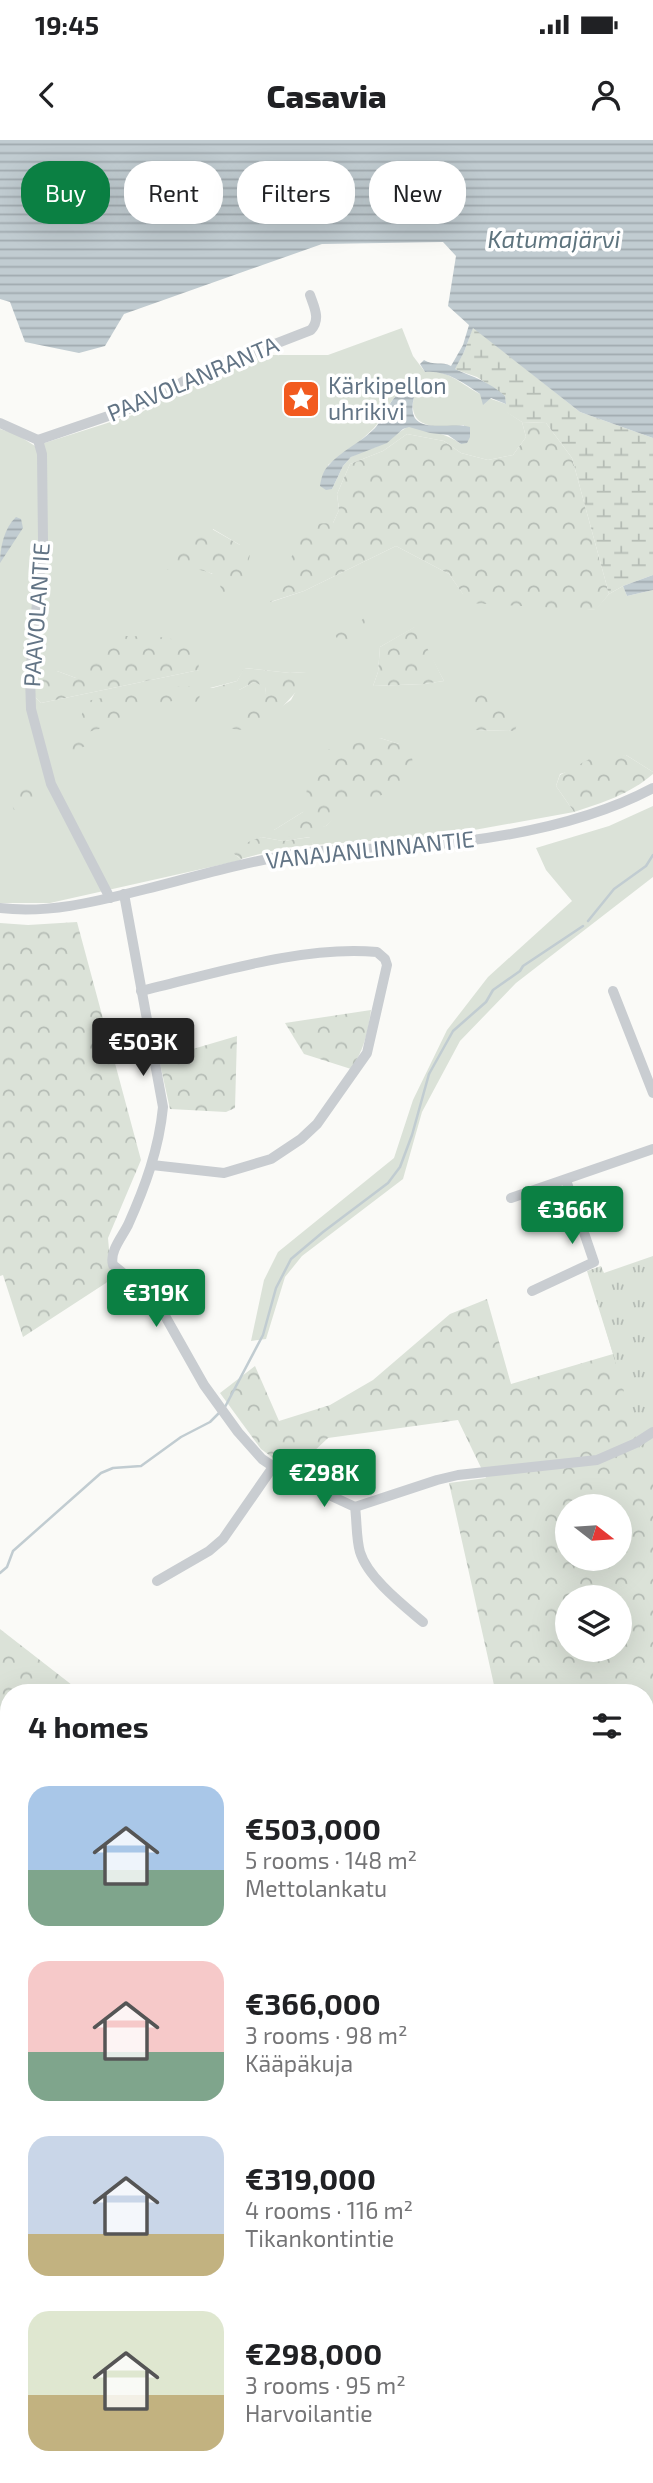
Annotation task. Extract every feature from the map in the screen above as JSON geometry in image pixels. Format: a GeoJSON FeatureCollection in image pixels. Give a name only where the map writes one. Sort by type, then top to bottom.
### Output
{"type":"FeatureCollection","features":[{"type":"Feature","properties":{"kind":"street","name":"PAAVOLANRANTA"},"geometry":{"type":"LineString","coordinates":[[38,440],[152,401],[192,376],[311,330],[316,325],[317,317],[310,295]]}},
{"type":"Feature","properties":{"kind":"street"},"geometry":{"type":"LineString","coordinates":[[0,424],[38,440]]}},
{"type":"Feature","properties":{"kind":"street","name":"PAAVOLANTIE"},"geometry":{"type":"LineString","coordinates":[[38,440],[42,454],[43,540],[30,676],[32,709],[51,784],[110,898]]}},
{"type":"Feature","properties":{"kind":"street","name":"VANAJANLINNANTIE"},"geometry":{"type":"LineString","coordinates":[[0,908],[53,909],[300,853],[442,844],[541,827],[616,806],[653,788]]}},
{"type":"Feature","properties":{"kind":"street"},"geometry":{"type":"LineString","coordinates":[[124,894],[163,1107],[161,1129],[152,1165],[112,1258],[117,1269],[149,1294],[160,1307],[204,1385],[262,1459],[355,1507],[458,1475],[597,1460],[636,1443],[653,1432]]}},
{"type":"Feature","properties":{"kind":"street"},"geometry":{"type":"LineString","coordinates":[[141,992],[245,966],[310,954],[376,953],[382,955],[387,965],[367,1053],[317,1124],[302,1139],[271,1159],[224,1173],[152,1165]]}},
{"type":"Feature","properties":{"kind":"street"},"geometry":{"type":"LineString","coordinates":[[613,991],[653,1093]]}},
{"type":"Feature","properties":{"kind":"street"},"geometry":{"type":"LineString","coordinates":[[511,1198],[653,1149]]}},
{"type":"Feature","properties":{"kind":"street"},"geometry":{"type":"LineString","coordinates":[[532,1291],[594,1262],[566,1180]]}},
{"type":"Feature","properties":{"kind":"street"},"geometry":{"type":"LineString","coordinates":[[157,1581],[209,1551],[223,1539],[273,1466]]}},
{"type":"Feature","properties":{"kind":"street"},"geometry":{"type":"LineString","coordinates":[[355,1507],[360,1552],[367,1564],[391,1595],[423,1622]]}},
{"type":"Feature","properties":{"kind":"green space"},"geometry":{"type":"Polygon","coordinates":[[[473,327],[580,412],[653,438],[653,575],[609,594],[572,458],[546,423],[522,422],[506,412],[505,396],[477,377],[454,369],[464,352],[473,327]]]}},
{"type":"Feature","properties":{"kind":"green space"},"geometry":{"type":"Polygon","coordinates":[[[402,328],[413,356],[425,372],[447,375],[480,394],[506,404],[507,412],[522,422],[526,437],[513,455],[488,460],[461,453],[444,441],[407,434],[383,451],[350,464],[337,494],[339,510],[333,523],[271,602],[304,591],[396,546],[449,574],[463,594],[595,610],[609,594],[623,586],[627,596],[653,590],[653,772],[626,755],[560,774],[556,786],[574,812],[441,836],[313,845],[310,837],[283,841],[261,837],[234,854],[242,860],[50,903],[0,903],[0,429],[16,434],[35,446],[142,412],[202,375],[254,355],[328,355],[402,328]],[[410,388],[392,400],[373,429],[328,465],[332,489],[343,466],[351,457],[376,447],[409,426],[443,435],[461,444],[464,425],[443,427],[425,424],[414,414],[415,393],[410,388]],[[213,529],[201,568],[212,574],[240,545],[213,529]],[[415,627],[380,647],[378,672],[373,686],[444,681],[415,627]],[[245,668],[237,681],[210,688],[239,690],[254,682],[265,686],[266,693],[252,727],[291,700],[306,672],[245,668]],[[199,670],[76,678],[57,671],[35,697],[41,703],[199,670]],[[480,710],[475,730],[515,731],[480,710]],[[380,738],[303,812],[274,830],[326,826],[407,745],[380,738]]]}},
{"type":"Feature","properties":{"kind":"green space"},"geometry":{"type":"Polygon","coordinates":[[[522,422],[546,423],[572,458],[609,594],[596,610],[469,603],[449,574],[396,546],[304,591],[270,602],[307,524],[333,523],[339,510],[337,494],[350,464],[383,451],[407,434],[444,441],[461,453],[488,460],[513,455],[526,437],[522,422]]]}},
{"type":"Feature","properties":{"kind":"green space"},"geometry":{"type":"Polygon","coordinates":[[[212,529],[240,545],[250,555],[240,595],[225,601],[217,576],[198,570],[167,570],[170,557],[194,533],[212,529]]]}},
{"type":"Feature","properties":{"kind":"green space"},"geometry":{"type":"Polygon","coordinates":[[[364,618],[371,621],[366,637],[356,648],[345,652],[331,628],[357,624],[364,618]]]}},
{"type":"Feature","properties":{"kind":"green space"},"geometry":{"type":"Polygon","coordinates":[[[416,626],[444,681],[373,686],[378,672],[380,647],[416,626]]]}},
{"type":"Feature","properties":{"kind":"green space"},"geometry":{"type":"Polygon","coordinates":[[[122,636],[158,637],[182,642],[191,648],[197,657],[199,670],[41,703],[35,697],[38,670],[57,671],[76,678],[91,660],[122,636]]]}},
{"type":"Feature","properties":{"kind":"green space"},"geometry":{"type":"Polygon","coordinates":[[[244,668],[306,672],[309,675],[272,716],[249,729],[237,729],[225,725],[266,693],[265,687],[254,682],[218,697],[209,689],[237,681],[244,668]]]}},
{"type":"Feature","properties":{"kind":"green space"},"geometry":{"type":"Polygon","coordinates":[[[196,686],[196,691],[200,693],[199,701],[188,704],[181,698],[154,705],[138,714],[131,710],[115,721],[108,721],[99,729],[88,732],[91,743],[88,745],[64,756],[60,749],[75,732],[87,701],[157,687],[196,686]]]}},
{"type":"Feature","properties":{"kind":"green space"},"geometry":{"type":"Polygon","coordinates":[[[481,687],[502,693],[520,714],[515,731],[475,730],[473,690],[481,687]]]}},
{"type":"Feature","properties":{"kind":"green space"},"geometry":{"type":"Polygon","coordinates":[[[380,738],[407,744],[412,750],[413,782],[343,811],[326,826],[289,837],[274,830],[303,812],[310,771],[325,750],[380,738]]]}},
{"type":"Feature","properties":{"kind":"green space"},"geometry":{"type":"Polygon","coordinates":[[[626,755],[653,774],[625,792],[574,812],[556,786],[560,775],[595,756],[626,755]]]}},
{"type":"Feature","properties":{"kind":"green space"},"geometry":{"type":"Polygon","coordinates":[[[26,783],[40,787],[40,796],[35,807],[14,810],[10,800],[16,787],[26,783]]]}},
{"type":"Feature","properties":{"kind":"green space"},"geometry":{"type":"Polygon","coordinates":[[[653,806],[653,877],[516,983],[460,1041],[422,1112],[403,1179],[302,1256],[285,1277],[266,1339],[251,1341],[264,1280],[278,1252],[394,1158],[413,1100],[447,1030],[488,977],[572,901],[546,870],[536,848],[609,826],[653,806]]]}},
{"type":"Feature","properties":{"kind":"green space"},"geometry":{"type":"Polygon","coordinates":[[[261,837],[283,841],[311,837],[313,845],[283,848],[241,859],[234,854],[236,847],[261,837]]]}},
{"type":"Feature","properties":{"kind":"green space"},"geometry":{"type":"Polygon","coordinates":[[[77,922],[141,1160],[108,1238],[110,1261],[116,1272],[106,1283],[23,1337],[3,1275],[0,1276],[0,923],[28,925],[77,922]]]}},
{"type":"Feature","properties":{"kind":"green space"},"geometry":{"type":"Polygon","coordinates":[[[371,1010],[365,1041],[351,1069],[304,1054],[285,1023],[371,1010]]]}},
{"type":"Feature","properties":{"kind":"green space"},"geometry":{"type":"Polygon","coordinates":[[[237,1036],[235,1108],[226,1112],[170,1109],[159,1059],[237,1036]]]}},
{"type":"Feature","properties":{"kind":"green space"},"geometry":{"type":"Polygon","coordinates":[[[653,1256],[653,1476],[646,1473],[587,1271],[601,1266],[604,1273],[653,1256]]]}},
{"type":"Feature","properties":{"kind":"green space"},"geometry":{"type":"Polygon","coordinates":[[[653,1281],[653,1684],[494,1684],[449,1483],[486,1478],[458,1420],[328,1438],[292,1472],[261,1449],[220,1393],[255,1366],[279,1421],[330,1405],[373,1380],[450,1314],[487,1299],[511,1384],[613,1354],[598,1303],[653,1281]]]}},
{"type":"Feature","properties":{"kind":"green space"},"geometry":{"type":"Polygon","coordinates":[[[0,1629],[71,1684],[0,1684],[0,1629]]]}},
{"type":"Feature","properties":{"kind":"water","name":"Katumajärvi"},"geometry":{"type":"Polygon","coordinates":[[[0,140],[653,140],[653,438],[580,412],[473,328],[455,369],[493,387],[505,396],[506,404],[491,398],[483,405],[480,394],[460,381],[440,373],[425,372],[420,364],[424,360],[451,366],[463,345],[469,325],[448,306],[456,256],[443,242],[322,244],[124,314],[105,346],[79,353],[25,342],[10,302],[0,299],[0,140]]]}},
{"type":"Feature","properties":{"kind":"water"},"geometry":{"type":"Polygon","coordinates":[[[410,388],[415,393],[412,408],[415,418],[429,425],[470,427],[467,443],[461,444],[448,435],[409,427],[387,443],[351,457],[343,466],[332,489],[326,490],[320,486],[326,468],[370,433],[393,399],[410,388]]]}},
{"type":"Feature","properties":{"kind":"water"},"geometry":{"type":"Polygon","coordinates":[[[16,517],[21,519],[23,528],[0,563],[4,538],[16,517]]]}},
{"type":"Feature","properties":{"kind":"water"},"geometry":{"type":"Polygon","coordinates":[[[653,575],[653,590],[627,596],[623,586],[653,575]]]}},
{"type":"Feature","properties":{"kind":"waterway"},"geometry":{"type":"LineString","coordinates":[[588,921],[614,889],[646,866],[653,855]]}},
{"type":"Feature","properties":{"kind":"waterway"},"geometry":{"type":"LineString","coordinates":[[429,1074],[453,1031],[486,1002],[493,990],[523,966],[583,926]]}},
{"type":"Feature","properties":{"kind":"waterway"},"geometry":{"type":"LineString","coordinates":[[225,1407],[263,1335],[276,1288],[291,1259],[388,1183],[400,1167],[429,1074]]}},
{"type":"Feature","properties":{"kind":"waterway"},"geometry":{"type":"LineString","coordinates":[[0,1573],[7,1567],[13,1551],[101,1473],[113,1468],[141,1466],[181,1437],[210,1422],[219,1413]]}},
{"type":"Feature","properties":{"kind":"place","name":"Kärkipellon uhrikivi"},"geometry":{"type":"Point","coordinates":[301,399]}}]}
